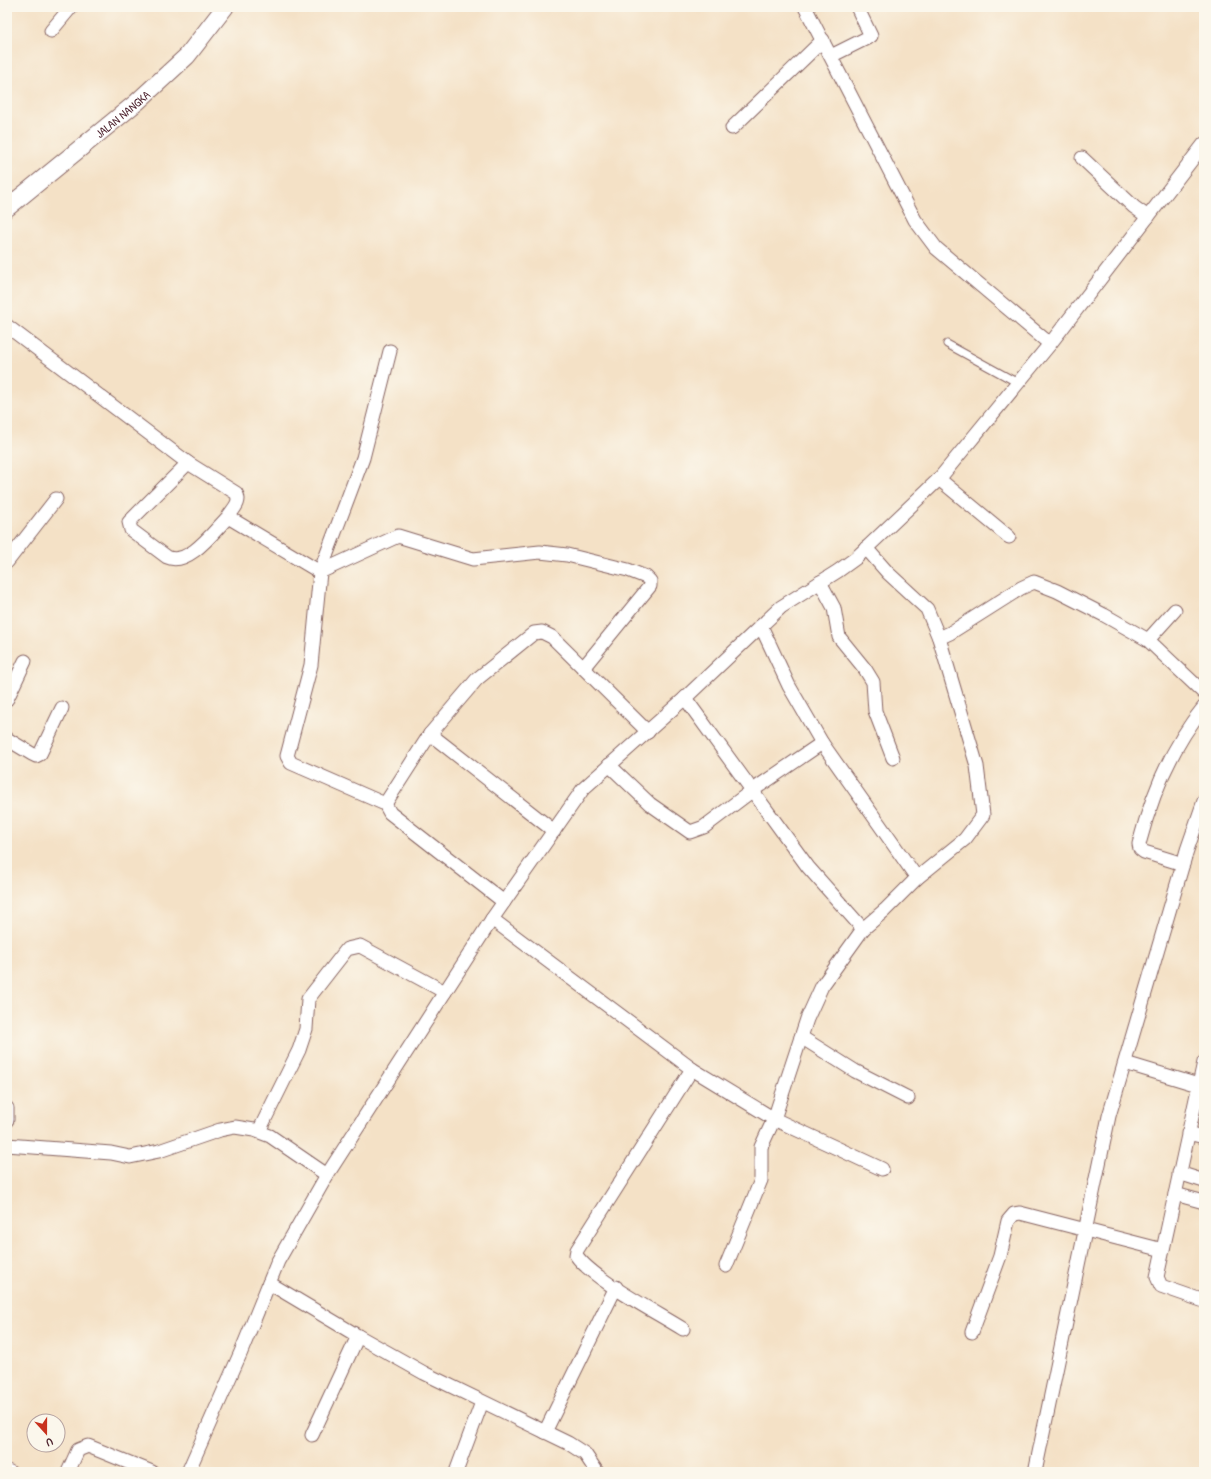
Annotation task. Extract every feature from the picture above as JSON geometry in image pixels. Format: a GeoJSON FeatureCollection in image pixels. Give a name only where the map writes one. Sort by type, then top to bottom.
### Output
{"type":"FeatureCollection","features":[{"type":"Feature","properties":{"kind":"street"},"geometry":{"type":"LineString","coordinates":[[51,31],[71,7]]}},
{"type":"Feature","properties":{"kind":"street","name":"JALAN NANGKA"},"geometry":{"type":"LineString","coordinates":[[7,208],[137,102],[187,56],[225,7]]}},
{"type":"Feature","properties":{"kind":"street"},"geometry":{"type":"LineString","coordinates":[[805,7],[915,220],[936,248],[1050,344]]}},
{"type":"Feature","properties":{"kind":"street"},"geometry":{"type":"LineString","coordinates":[[831,56],[871,36],[857,7]]}},
{"type":"Feature","properties":{"kind":"street"},"geometry":{"type":"LineString","coordinates":[[732,128],[823,40]]}},
{"type":"Feature","properties":{"kind":"street"},"geometry":{"type":"LineString","coordinates":[[188,1472],[241,1352],[278,1260],[328,1175],[492,919],[583,789],[686,698],[781,607],[838,571],[866,548],[939,479],[1050,344],[1204,144]]}},
{"type":"Feature","properties":{"kind":"street"},"geometry":{"type":"LineString","coordinates":[[1082,158],[1134,207],[1148,217]]}},
{"type":"Feature","properties":{"kind":"street"},"geometry":{"type":"LineString","coordinates":[[7,326],[188,463],[236,493],[239,497],[239,501],[228,517],[192,554],[180,559],[171,559],[166,557],[131,530],[128,526],[129,522],[188,463]]}},
{"type":"Feature","properties":{"kind":"street"},"geometry":{"type":"LineString","coordinates":[[390,352],[363,458],[320,572],[311,665],[287,756],[291,763],[385,804],[390,813],[504,902]]}},
{"type":"Feature","properties":{"kind":"street"},"geometry":{"type":"LineString","coordinates":[[939,479],[1009,537]]}},
{"type":"Feature","properties":{"kind":"street"},"geometry":{"type":"LineString","coordinates":[[7,562],[56,499]]}},
{"type":"Feature","properties":{"kind":"street"},"geometry":{"type":"LineString","coordinates":[[228,517],[320,572]]}},
{"type":"Feature","properties":{"kind":"street"},"geometry":{"type":"LineString","coordinates":[[320,572],[398,536],[473,558],[540,552],[567,555],[628,570],[646,577],[650,581],[650,586],[583,668]]}},
{"type":"Feature","properties":{"kind":"street"},"geometry":{"type":"LineString","coordinates":[[726,1266],[761,1180],[761,1146],[774,1119],[807,1019],[822,986],[863,929],[886,910],[917,878],[965,839],[983,815],[977,766],[939,638],[927,609],[888,573],[866,548]]}},
{"type":"Feature","properties":{"kind":"street"},"geometry":{"type":"LineString","coordinates":[[820,582],[834,608],[839,637],[865,669],[873,682],[875,711],[893,758]]}},
{"type":"Feature","properties":{"kind":"street"},"geometry":{"type":"LineString","coordinates":[[939,638],[950,634],[1021,588],[1034,582],[1057,591],[1148,640],[1204,693]]}},
{"type":"Feature","properties":{"kind":"street"},"geometry":{"type":"LineString","coordinates":[[1148,640],[1175,610]]}},
{"type":"Feature","properties":{"kind":"street"},"geometry":{"type":"LineString","coordinates":[[761,626],[790,686],[822,743],[917,878]]}},
{"type":"Feature","properties":{"kind":"street"},"geometry":{"type":"LineString","coordinates":[[385,804],[430,734],[477,679],[534,633],[542,632],[552,637],[648,732]]}},
{"type":"Feature","properties":{"kind":"street"},"geometry":{"type":"LineString","coordinates":[[7,699],[24,661]]}},
{"type":"Feature","properties":{"kind":"street"},"geometry":{"type":"LineString","coordinates":[[686,698],[808,867],[863,929]]}},
{"type":"Feature","properties":{"kind":"street"},"geometry":{"type":"LineString","coordinates":[[1183,864],[1144,852],[1140,849],[1139,844],[1160,778],[1168,761],[1186,729],[1204,707]]}},
{"type":"Feature","properties":{"kind":"street"},"geometry":{"type":"LineString","coordinates":[[7,739],[36,756],[40,754],[62,708]]}},
{"type":"Feature","properties":{"kind":"street"},"geometry":{"type":"LineString","coordinates":[[430,734],[554,831]]}},
{"type":"Feature","properties":{"kind":"street"},"geometry":{"type":"LineString","coordinates":[[609,765],[650,804],[690,832],[700,830],[753,790],[822,743]]}},
{"type":"Feature","properties":{"kind":"street"},"geometry":{"type":"LineString","coordinates":[[1035,1472],[1109,1116],[1183,864],[1204,801]]}},
{"type":"Feature","properties":{"kind":"street"},"geometry":{"type":"LineString","coordinates":[[492,919],[692,1069],[774,1119],[882,1169]]}},
{"type":"Feature","properties":{"kind":"street"},"geometry":{"type":"LineString","coordinates":[[259,1131],[299,1050],[306,1029],[308,999],[347,949],[360,946],[445,992]]}},
{"type":"Feature","properties":{"kind":"street"},"geometry":{"type":"LineString","coordinates":[[801,1037],[854,1071],[908,1098]]}},
{"type":"Feature","properties":{"kind":"street"},"geometry":{"type":"LineString","coordinates":[[1204,1062],[1200,1093],[1188,1133],[1157,1278],[1159,1284],[1204,1301]]}},
{"type":"Feature","properties":{"kind":"street"},"geometry":{"type":"LineString","coordinates":[[1125,1063],[1200,1093]]}},
{"type":"Feature","properties":{"kind":"street"},"geometry":{"type":"LineString","coordinates":[[683,1328],[616,1287],[584,1265],[576,1255],[577,1250],[692,1069]]}},
{"type":"Feature","properties":{"kind":"street"},"geometry":{"type":"LineString","coordinates":[[7,1108],[7,1120]]}},
{"type":"Feature","properties":{"kind":"street"},"geometry":{"type":"LineString","coordinates":[[7,1145],[111,1153],[130,1157],[159,1151],[220,1130],[235,1127],[259,1131],[270,1136],[328,1175]]}},
{"type":"Feature","properties":{"kind":"street"},"geometry":{"type":"LineString","coordinates":[[1188,1133],[1204,1137]]}},
{"type":"Feature","properties":{"kind":"street"},"geometry":{"type":"LineString","coordinates":[[1179,1173],[1204,1181]]}},
{"type":"Feature","properties":{"kind":"street"},"geometry":{"type":"LineString","coordinates":[[1175,1194],[1204,1202]]}},
{"type":"Feature","properties":{"kind":"street"},"geometry":{"type":"LineString","coordinates":[[972,1332],[1000,1256],[1008,1221],[1011,1217],[1020,1214],[1163,1250]]}},
{"type":"Feature","properties":{"kind":"street"},"geometry":{"type":"LineString","coordinates":[[269,1283],[424,1373],[545,1432],[585,1454],[597,1472]]}},
{"type":"Feature","properties":{"kind":"street"},"geometry":{"type":"LineString","coordinates":[[545,1432],[616,1287]]}},
{"type":"Feature","properties":{"kind":"street"},"geometry":{"type":"LineString","coordinates":[[312,1435],[358,1336]]}},
{"type":"Feature","properties":{"kind":"street"},"geometry":{"type":"LineString","coordinates":[[456,1472],[482,1402]]}},
{"type":"Feature","properties":{"kind":"street"},"geometry":{"type":"LineString","coordinates":[[68,1472],[78,1450],[88,1446],[152,1472]]}},
{"type":"Feature","properties":{"kind":"lane"},"geometry":{"type":"LineString","coordinates":[[948,344],[1018,383]]}}]}
